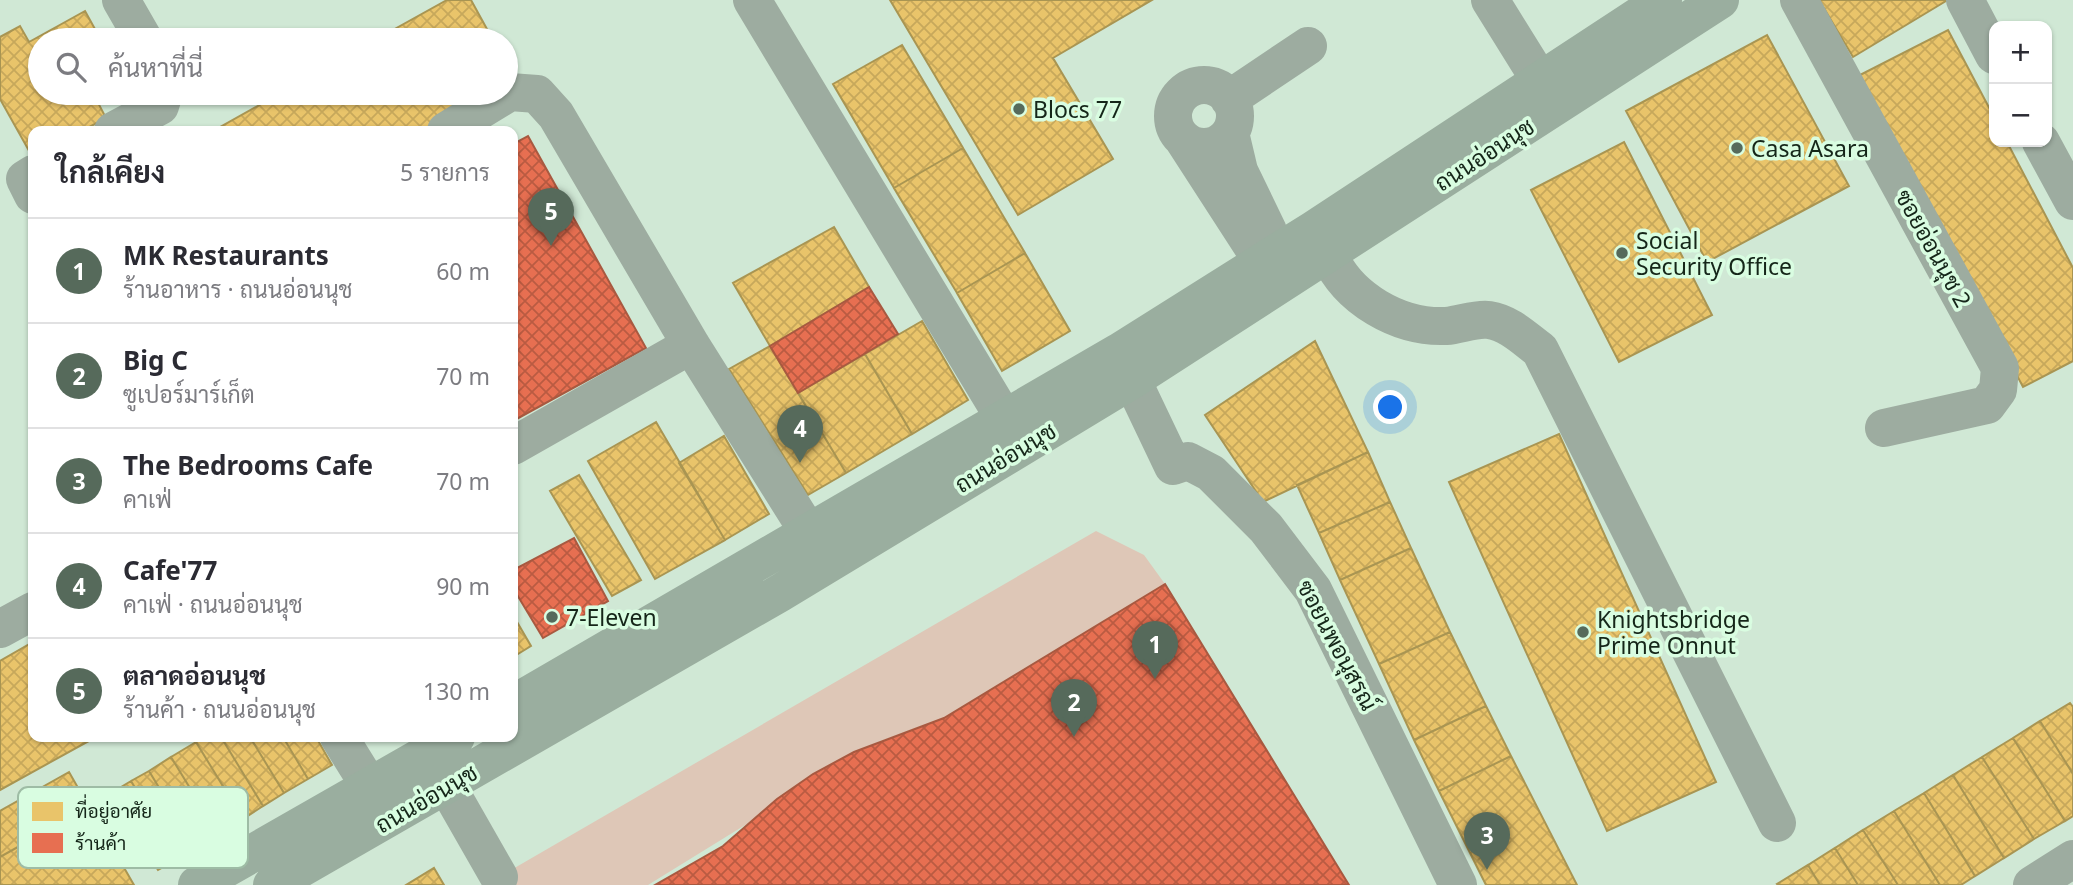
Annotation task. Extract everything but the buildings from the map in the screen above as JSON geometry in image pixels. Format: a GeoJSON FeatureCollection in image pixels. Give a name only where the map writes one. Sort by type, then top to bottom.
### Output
{"type":"FeatureCollection","features":[{"type":"Feature","properties":{"kind":"main road","name":"ถนนอ่อนนุช"},"geometry":{"type":"LineString","coordinates":[[518,701],[1004,418],[1125,366],[1270,256],[1321,243],[1541,82],[1663,0]]}},
{"type":"Feature","properties":{"kind":"main road","name":"ถนนอ่อนนุช"},"geometry":{"type":"LineString","coordinates":[[272,885],[780,593],[1125,366],[1720,0]]}},
{"type":"Feature","properties":{"kind":"main road","name":"ถนนอ่อนนุช"},"geometry":{"type":"LineString","coordinates":[[248,856],[447,742]]}},
{"type":"Feature","properties":{"kind":"main road","name":"ถนนอ่อนนุช"},"geometry":{"type":"LineString","coordinates":[[197,885],[227,868]]}},
{"type":"Feature","properties":{"kind":"street"},"geometry":{"type":"LineString","coordinates":[[121,0],[137,28]]}},
{"type":"Feature","properties":{"kind":"street"},"geometry":{"type":"LineString","coordinates":[[751,0],[1004,418]]}},
{"type":"Feature","properties":{"kind":"street"},"geometry":{"type":"LineString","coordinates":[[1490,0],[1541,82]]}},
{"type":"Feature","properties":{"kind":"street","name":"ซอยอ่อนนุช 2"},"geometry":{"type":"LineString","coordinates":[[1799,0],[2000,368],[1998,390],[1987,405],[1884,428]]}},
{"type":"Feature","properties":{"kind":"street"},"geometry":{"type":"LineString","coordinates":[[1965,0],[1989,46]]}},
{"type":"Feature","properties":{"kind":"street"},"geometry":{"type":"LineString","coordinates":[[1183,139],[1192,145],[1213,145],[1229,116],[1308,46]]}},
{"type":"Feature","properties":{"kind":"street"},"geometry":{"type":"LineString","coordinates":[[1208,85],[1218,88],[1229,116],[1238,172],[1270,256],[1177,131],[1173,112],[1181,95],[1189,89],[1208,85]]}},
{"type":"Feature","properties":{"kind":"street"},"geometry":{"type":"LineString","coordinates":[[518,93],[537,94],[556,115],[691,345],[809,533]]}},
{"type":"Feature","properties":{"kind":"street"},"geometry":{"type":"LineString","coordinates":[[122,126],[160,105]]}},
{"type":"Feature","properties":{"kind":"street"},"geometry":{"type":"LineString","coordinates":[[454,126],[489,105]]}},
{"type":"Feature","properties":{"kind":"street"},"geometry":{"type":"LineString","coordinates":[[2044,147],[2073,201]]}},
{"type":"Feature","properties":{"kind":"street"},"geometry":{"type":"LineString","coordinates":[[1321,243],[1336,272],[1384,314],[1417,325],[1447,326],[1486,320],[1501,323],[1540,350],[1777,823]]}},
{"type":"Feature","properties":{"kind":"street"},"geometry":{"type":"LineString","coordinates":[[518,443],[691,345]]}},
{"type":"Feature","properties":{"kind":"street","name":"ซอยนพอนุสรณ์"},"geometry":{"type":"LineString","coordinates":[[1125,366],[1174,466],[1188,461],[1211,472],[1266,528],[1313,590],[1458,885]]}},
{"type":"Feature","properties":{"kind":"street"},"geometry":{"type":"LineString","coordinates":[[0,629],[28,614]]}},
{"type":"Feature","properties":{"kind":"street"},"geometry":{"type":"LineString","coordinates":[[342,742],[370,787]]}},
{"type":"Feature","properties":{"kind":"street"},"geometry":{"type":"LineString","coordinates":[[447,786],[499,877]]}},
{"type":"Feature","properties":{"kind":"street"},"geometry":{"type":"LineString","coordinates":[[2032,885],[2073,859]]}},
{"type":"Feature","properties":{"kind":"shaded area"},"geometry":{"type":"Polygon","coordinates":[[[1096,531],[1144,555],[1165,584],[944,718],[878,742],[813,774],[750,822],[648,885],[503,885],[499,877],[1096,531]]]}},
{"type":"Feature","properties":{"kind":"place","name":"Blocs 77"},"geometry":{"type":"Point","coordinates":[1019,109]}},
{"type":"Feature","properties":{"kind":"place","name":"Casa Asara"},"geometry":{"type":"Point","coordinates":[1737,148]}},
{"type":"Feature","properties":{"kind":"place","name":"ตลาดอ่อนนุช"},"geometry":{"type":"Point","coordinates":[551,246]}},
{"type":"Feature","properties":{"kind":"place","name":"Social Security Office"},"geometry":{"type":"Point","coordinates":[1622,253]}},
{"type":"Feature","properties":{"kind":"place","name":"Cafe'77"},"geometry":{"type":"Point","coordinates":[800,463]}},
{"type":"Feature","properties":{"kind":"place","name":"7-Eleven"},"geometry":{"type":"Point","coordinates":[552,617]}},
{"type":"Feature","properties":{"kind":"place","name":"Knightsbridge Prime Onnut"},"geometry":{"type":"Point","coordinates":[1583,632]}},
{"type":"Feature","properties":{"kind":"place","name":"MK Restaurants"},"geometry":{"type":"Point","coordinates":[1155,679]}},
{"type":"Feature","properties":{"kind":"place","name":"Big C"},"geometry":{"type":"Point","coordinates":[1074,737]}},
{"type":"Feature","properties":{"kind":"place","name":"The Bedrooms Cafe"},"geometry":{"type":"Point","coordinates":[1487,870]}}]}
